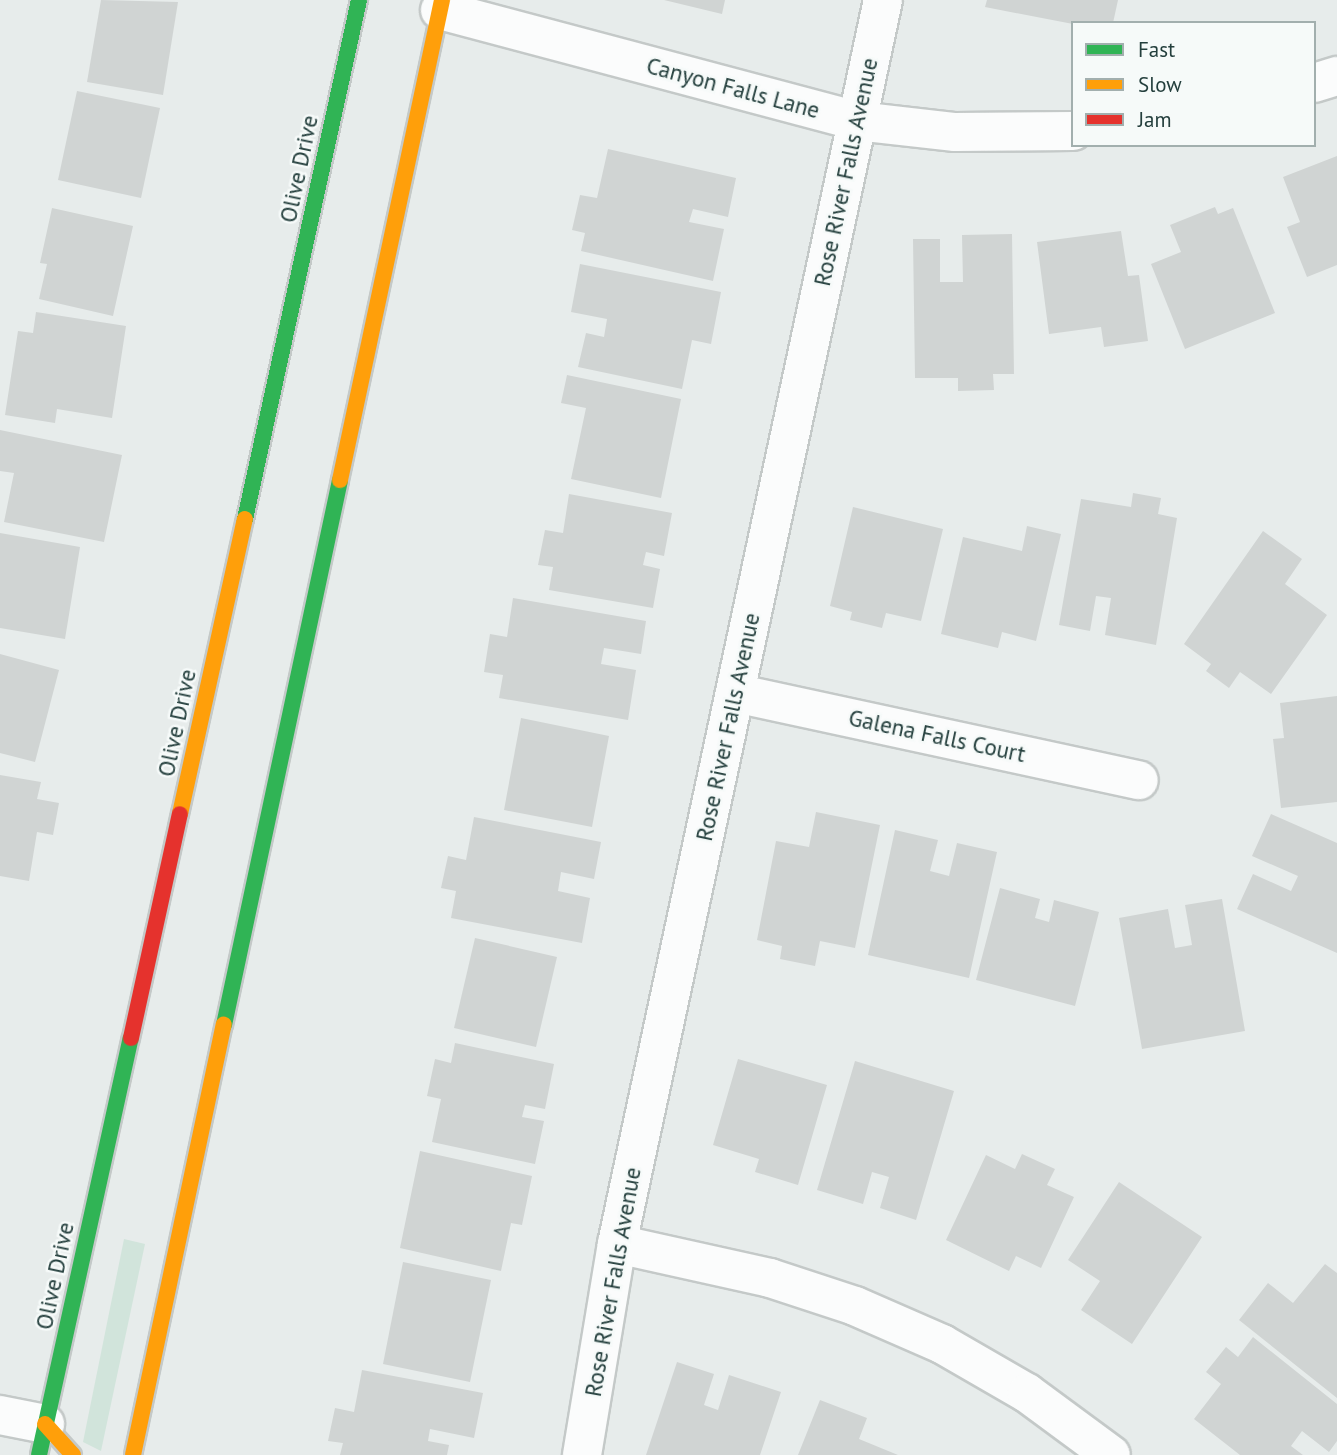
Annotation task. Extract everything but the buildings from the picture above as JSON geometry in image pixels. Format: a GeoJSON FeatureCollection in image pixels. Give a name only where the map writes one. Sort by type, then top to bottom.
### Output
{"type":"FeatureCollection","features":[{"type":"Feature","properties":{"kind":"main road","name":"Olive Drive"},"geometry":{"type":"LineString","coordinates":[[42,1440],[359,0]]}},
{"type":"Feature","properties":{"kind":"main road"},"geometry":{"type":"LineString","coordinates":[[133,1455],[439,3]]}},
{"type":"Feature","properties":{"kind":"main road"},"geometry":{"type":"LineString","coordinates":[[42,1440],[72,1449],[73,1455]]}},
{"type":"Feature","properties":{"kind":"street","name":"Rose River Falls Avenue"},"geometry":{"type":"LineString","coordinates":[[582,1455],[617,1244],[883,0]]}},
{"type":"Feature","properties":{"kind":"street","name":"Canyon Falls Lane"},"geometry":{"type":"LineString","coordinates":[[439,3],[857,121],[955,132],[1071,131]]}},
{"type":"Feature","properties":{"kind":"street"},"geometry":{"type":"LineString","coordinates":[[1316,82],[1337,76]]}},
{"type":"Feature","properties":{"kind":"street","name":"Galena Falls Court"},"geometry":{"type":"LineString","coordinates":[[735,693],[1139,780]]}},
{"type":"Feature","properties":{"kind":"street"},"geometry":{"type":"LineString","coordinates":[[617,1244],[771,1278],[855,1306],[942,1344],[1027,1393],[1111,1455]]}},
{"type":"Feature","properties":{"kind":"street"},"geometry":{"type":"LineString","coordinates":[[0,1415],[42,1440]]}},
{"type":"Feature","properties":{"kind":"green space"},"geometry":{"type":"Polygon","coordinates":[[[124,1239],[145,1244],[101,1451],[83,1442],[124,1239]]]}},
{"type":"Feature","properties":{"kind":"traffic: fast"},"geometry":{"type":"LineString","coordinates":[[245,519],[359,0]]}},
{"type":"Feature","properties":{"kind":"traffic: fast"},"geometry":{"type":"LineString","coordinates":[[224,1025],[340,480]]}},
{"type":"Feature","properties":{"kind":"traffic: fast"},"geometry":{"type":"LineString","coordinates":[[39,1455],[131,1038]]}},
{"type":"Feature","properties":{"kind":"traffic: slow"},"geometry":{"type":"LineString","coordinates":[[340,480],[442,0]]}},
{"type":"Feature","properties":{"kind":"traffic: slow"},"geometry":{"type":"LineString","coordinates":[[180,814],[245,519]]}},
{"type":"Feature","properties":{"kind":"traffic: slow"},"geometry":{"type":"LineString","coordinates":[[133,1455],[224,1025]]}},
{"type":"Feature","properties":{"kind":"traffic: slow"},"geometry":{"type":"LineString","coordinates":[[45,1424],[73,1455]]}},
{"type":"Feature","properties":{"kind":"traffic: jam"},"geometry":{"type":"LineString","coordinates":[[131,1038],[180,814]]}}]}
